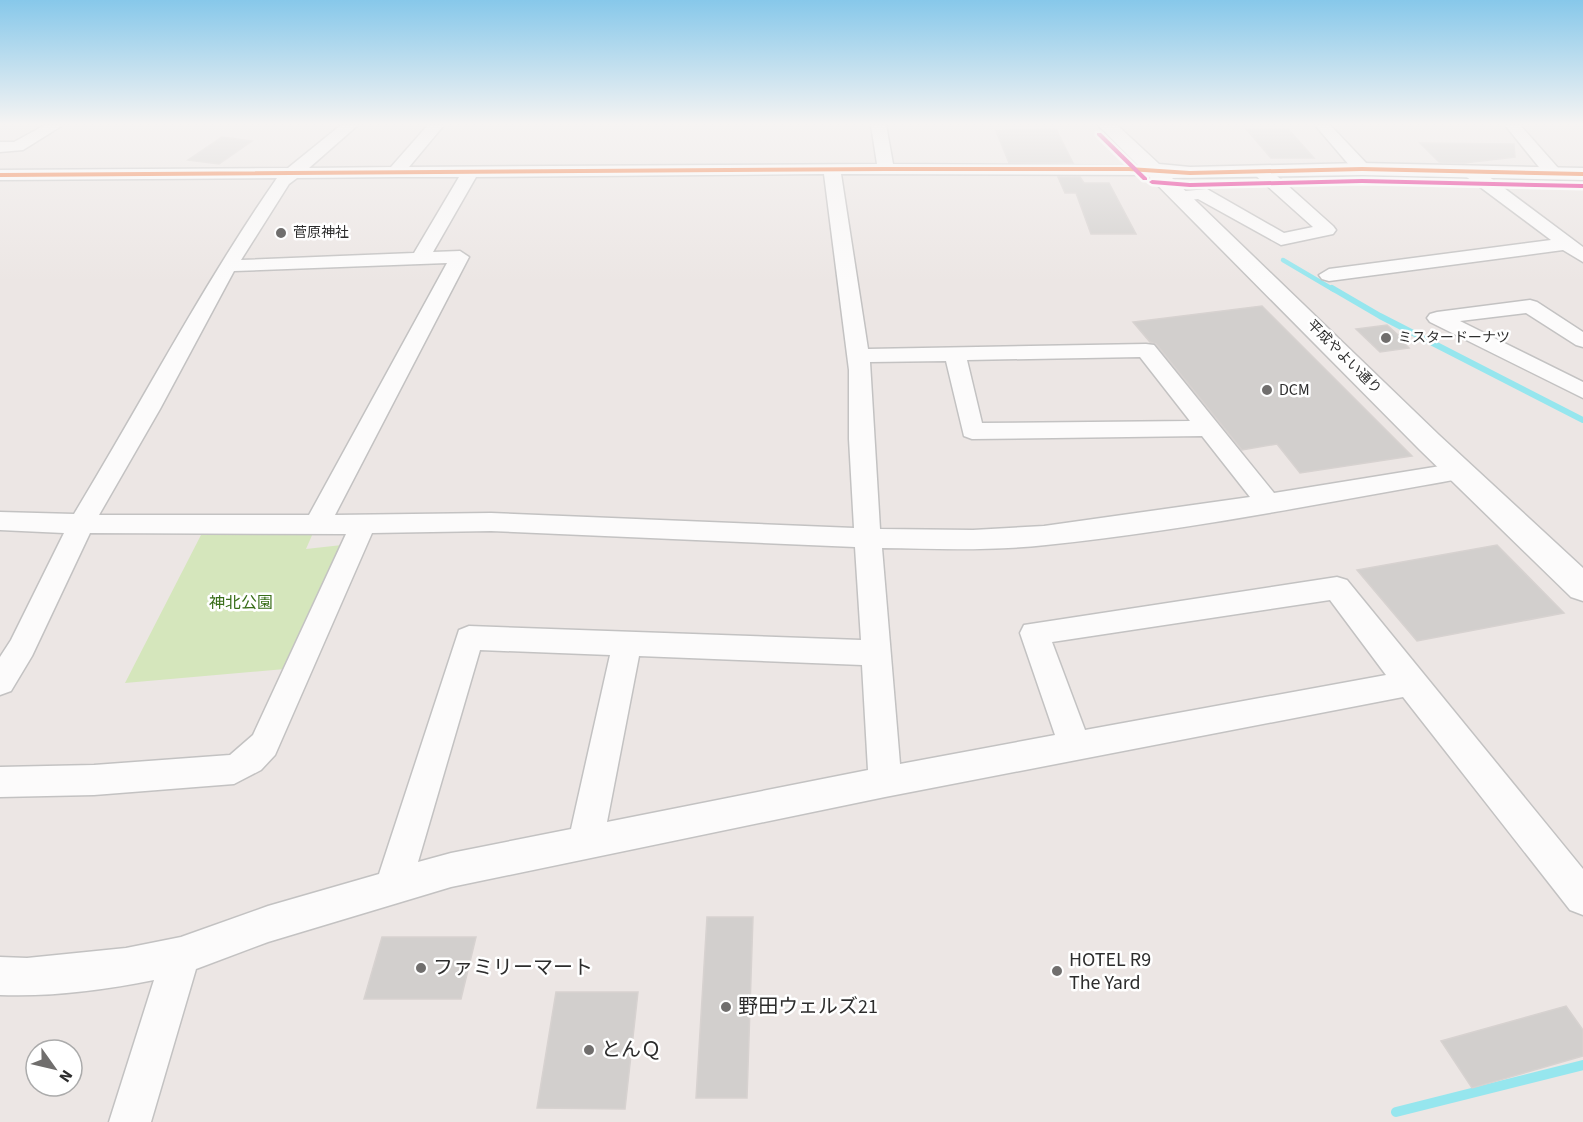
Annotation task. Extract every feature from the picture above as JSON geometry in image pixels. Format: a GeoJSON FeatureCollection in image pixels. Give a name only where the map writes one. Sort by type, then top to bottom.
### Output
{"type":"FeatureCollection","features":[{"type":"Feature","properties":{"kind":"street"},"geometry":{"type":"LineString","coordinates":[[0,682],[22,648],[81,524],[149,409],[227,266],[283,182],[289,177]]}},
{"type":"Feature","properties":{"kind":"street"},"geometry":{"type":"LineString","coordinates":[[422,257],[467,177]]}},
{"type":"Feature","properties":{"kind":"street"},"geometry":{"type":"LineString","coordinates":[[833,177],[859,356],[867,538],[885,782]]}},
{"type":"Feature","properties":{"kind":"street","name":"平成やよい通り"},"geometry":{"type":"LineString","coordinates":[[1161,177],[1459,471],[1583,588]]}},
{"type":"Feature","properties":{"kind":"street"},"geometry":{"type":"LineString","coordinates":[[1181,196],[1201,194],[1281,239],[1327,230],[1268,177]]}},
{"type":"Feature","properties":{"kind":"street"},"geometry":{"type":"LineString","coordinates":[[1478,177],[1583,256]]}},
{"type":"Feature","properties":{"kind":"street"},"geometry":{"type":"LineString","coordinates":[[1329,275],[1565,244]]}},
{"type":"Feature","properties":{"kind":"street"},"geometry":{"type":"LineString","coordinates":[[227,266],[460,257],[316,524]]}},
{"type":"Feature","properties":{"kind":"street"},"geometry":{"type":"LineString","coordinates":[[1583,341],[1530,306],[1437,318],[1583,391]]}},
{"type":"Feature","properties":{"kind":"street"},"geometry":{"type":"LineString","coordinates":[[859,356],[1146,350],[1268,502]]}},
{"type":"Feature","properties":{"kind":"street"},"geometry":{"type":"LineString","coordinates":[[955,354],[972,431],[1208,428]]}},
{"type":"Feature","properties":{"kind":"street"},"geometry":{"type":"LineString","coordinates":[[0,520],[81,524],[491,522],[867,538],[973,540],[1044,536],[1133,525],[1459,471]]}},
{"type":"Feature","properties":{"kind":"street"},"geometry":{"type":"LineString","coordinates":[[0,782],[94,780],[234,769],[250,760],[264,745],[364,522]]}},
{"type":"Feature","properties":{"kind":"street"},"geometry":{"type":"LineString","coordinates":[[1075,746],[1034,633],[1336,588],[1583,897]]}},
{"type":"Feature","properties":{"kind":"street"},"geometry":{"type":"LineString","coordinates":[[393,885],[469,638],[875,653]]}},
{"type":"Feature","properties":{"kind":"street"},"geometry":{"type":"LineString","coordinates":[[586,841],[627,644]]}},
{"type":"Feature","properties":{"kind":"street"},"geometry":{"type":"LineString","coordinates":[[0,976],[27,977],[126,968],[181,956],[268,924],[393,885],[586,841],[1410,683]]}},
{"type":"Feature","properties":{"kind":"street"},"geometry":{"type":"LineString","coordinates":[[130,1122],[181,956]]}},
{"type":"Feature","properties":{"kind":"green space","name":"神北公園"},"geometry":{"type":"Polygon","coordinates":[[[313,533],[306,549],[342,545],[285,669],[125,683],[201,535],[313,533]]]}},
{"type":"Feature","properties":{"kind":"building"},"geometry":{"type":"Polygon","coordinates":[[[1058,177],[1080,177],[1084,183],[1109,183],[1136,234],[1091,234],[1076,193],[1065,193],[1058,177]]]}},
{"type":"Feature","properties":{"kind":"building","name":"DCM"},"geometry":{"type":"Polygon","coordinates":[[[1262,306],[1412,456],[1300,473],[1277,444],[1242,450],[1156,344],[1150,342],[1133,322],[1262,306]]]}},
{"type":"Feature","properties":{"kind":"building","name":"ミスタードーナツ"},"geometry":{"type":"Polygon","coordinates":[[[1387,325],[1408,344],[1405,344],[1409,348],[1380,352],[1356,329],[1387,325]]]}},
{"type":"Feature","properties":{"kind":"building"},"geometry":{"type":"Polygon","coordinates":[[[1497,545],[1564,613],[1417,641],[1357,570],[1497,545]]]}},
{"type":"Feature","properties":{"kind":"building","name":"野田ウェルズ21"},"geometry":{"type":"Polygon","coordinates":[[[707,917],[753,917],[747,1098],[696,1098],[707,917]]]}},
{"type":"Feature","properties":{"kind":"building","name":"ファミリーマート"},"geometry":{"type":"Polygon","coordinates":[[[382,937],[476,937],[461,999],[364,999],[382,937]]]}},
{"type":"Feature","properties":{"kind":"building","name":"とんＱ"},"geometry":{"type":"Polygon","coordinates":[[[556,992],[638,992],[625,1109],[537,1108],[556,992]]]}},
{"type":"Feature","properties":{"kind":"building"},"geometry":{"type":"Polygon","coordinates":[[[1566,1006],[1583,1030],[1583,1056],[1472,1088],[1441,1041],[1566,1006]]]}},
{"type":"Feature","properties":{"kind":"waterway"},"geometry":{"type":"LineString","coordinates":[[1283,260],[1334,290]]}},
{"type":"Feature","properties":{"kind":"waterway"},"geometry":{"type":"LineString","coordinates":[[1332,288],[1380,316],[1583,420]]}},
{"type":"Feature","properties":{"kind":"waterway"},"geometry":{"type":"LineString","coordinates":[[1396,1112],[1583,1065]]}},
{"type":"Feature","properties":{"kind":"transit line"},"geometry":{"type":"LineString","coordinates":[[1152,182],[1190,185],[1362,181],[1583,186]]}},
{"type":"Feature","properties":{"kind":"place","name":"菅原神社"},"geometry":{"type":"Point","coordinates":[281,233]}},
{"type":"Feature","properties":{"kind":"place","name":"ミスタードーナツ"},"geometry":{"type":"Point","coordinates":[1386,338]}},
{"type":"Feature","properties":{"kind":"place","name":"DCM"},"geometry":{"type":"Point","coordinates":[1267,390]}},
{"type":"Feature","properties":{"kind":"place","name":"ファミリーマート"},"geometry":{"type":"Point","coordinates":[421,968]}},
{"type":"Feature","properties":{"kind":"place","name":"HOTEL R9 The Yard"},"geometry":{"type":"Point","coordinates":[1057,971]}},
{"type":"Feature","properties":{"kind":"place","name":"野田ウェルズ21"},"geometry":{"type":"Point","coordinates":[726,1007]}},
{"type":"Feature","properties":{"kind":"place","name":"とんＱ"},"geometry":{"type":"Point","coordinates":[589,1050]}}]}
